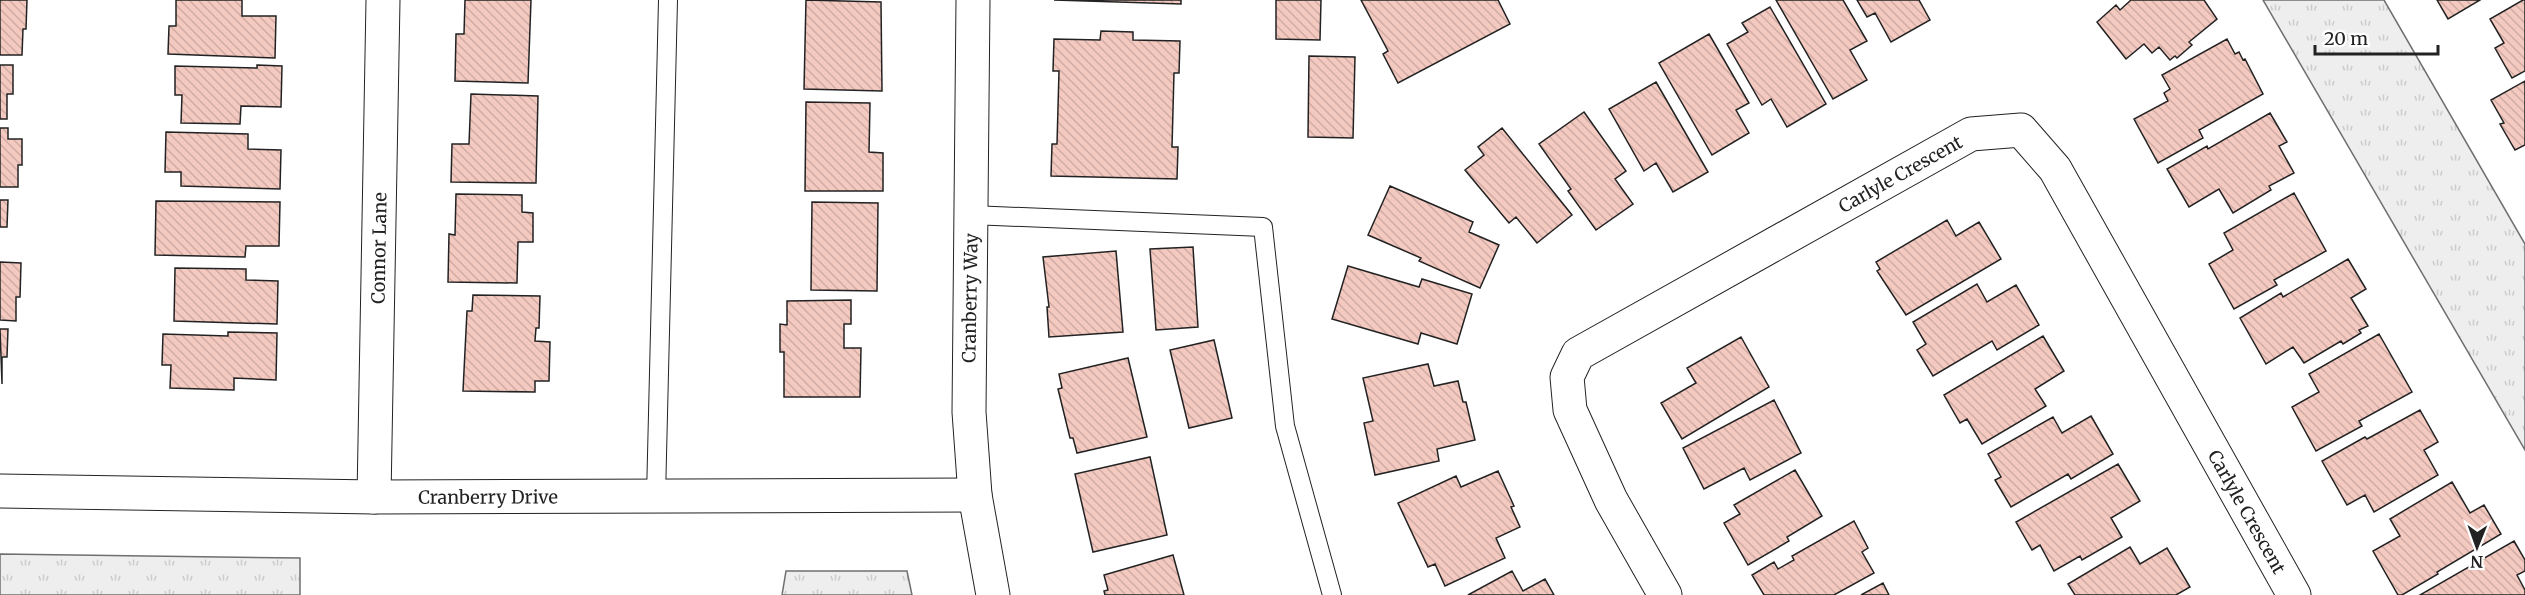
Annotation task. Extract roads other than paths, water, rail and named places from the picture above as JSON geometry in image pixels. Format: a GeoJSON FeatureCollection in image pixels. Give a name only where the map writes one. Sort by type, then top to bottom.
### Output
{"type":"FeatureCollection","features":[{"type":"Feature","properties":{"kind":"street","name":"Connor Lane"},"geometry":{"type":"LineString","coordinates":[[374,497],[383,0]]}},
{"type":"Feature","properties":{"kind":"street","name":"Cranberry Way"},"geometry":{"type":"LineString","coordinates":[[974,0],[969,412],[975,495],[993,595]]}},
{"type":"Feature","properties":{"kind":"street","name":"Carlyle Crescent"},"geometry":{"type":"LineString","coordinates":[[1665,595],[1611,500],[1569,410],[1567,377],[1578,354],[1971,134],[2021,130],[2055,169],[2294,595]]}},
{"type":"Feature","properties":{"kind":"street","name":"Cranberry Drive"},"geometry":{"type":"LineString","coordinates":[[0,490],[374,497],[975,495]]}},
{"type":"Feature","properties":{"kind":"lane"},"geometry":{"type":"LineString","coordinates":[[656,496],[668,0]]}},
{"type":"Feature","properties":{"kind":"lane"},"geometry":{"type":"LineString","coordinates":[[971,215],[1263,227],[1285,426],[1332,595]]}}]}
